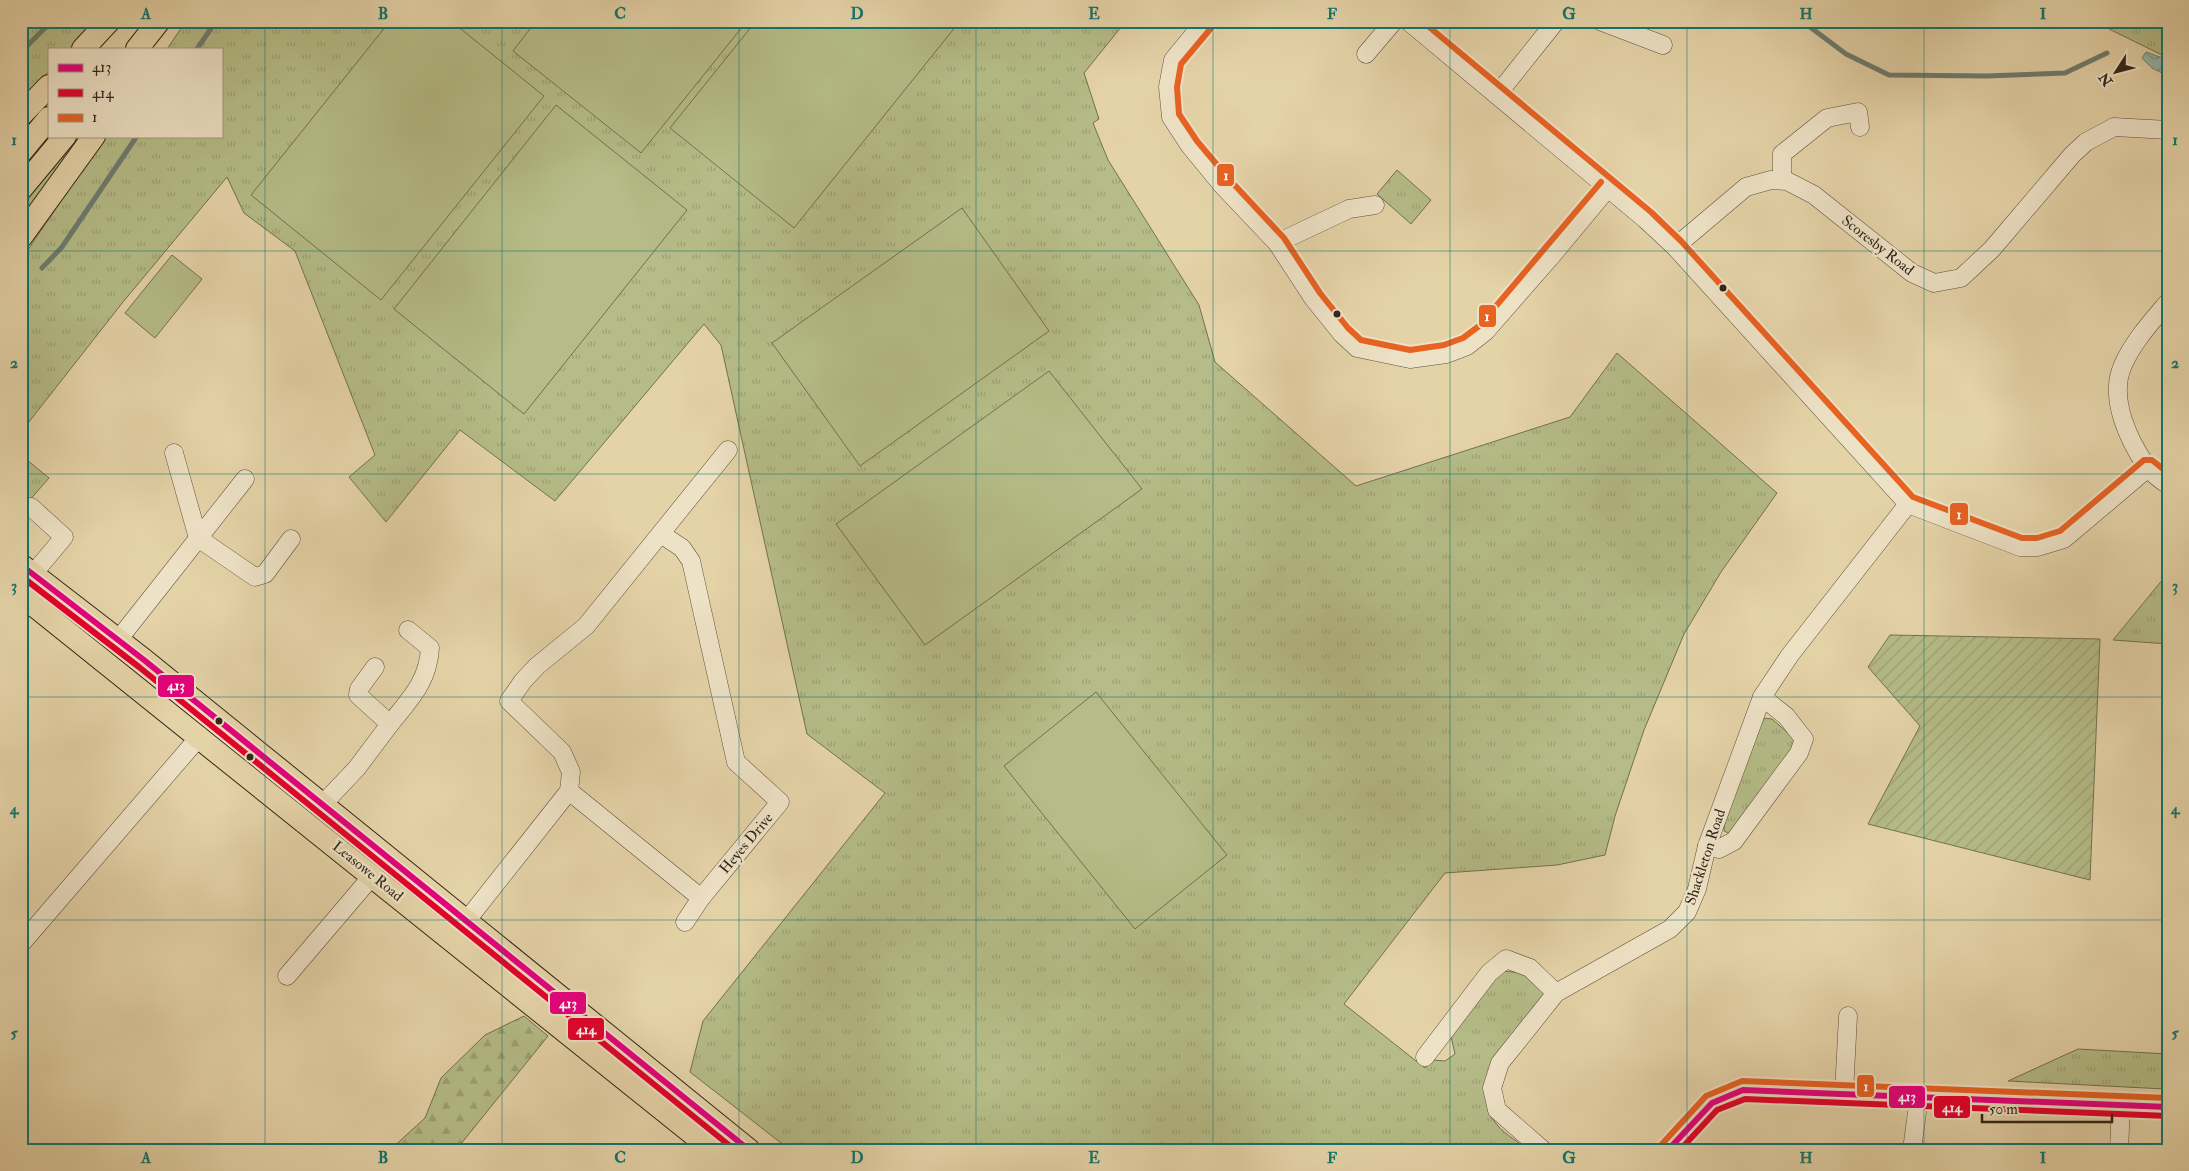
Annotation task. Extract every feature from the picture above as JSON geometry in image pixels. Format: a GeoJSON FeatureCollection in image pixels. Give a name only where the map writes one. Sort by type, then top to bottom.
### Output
{"type":"FeatureCollection","features":[{"type":"Feature","properties":{"kind":"main road"},"geometry":{"type":"LineString","coordinates":[[84,48],[109,21]]}},
{"type":"Feature","properties":{"kind":"main road"},"geometry":{"type":"LineString","coordinates":[[105,48],[126,21]]}},
{"type":"Feature","properties":{"kind":"main road"},"geometry":{"type":"LineString","coordinates":[[138,48],[159,21]]}},
{"type":"Feature","properties":{"kind":"main road"},"geometry":{"type":"LineString","coordinates":[[156,48],[173,21]]}},
{"type":"Feature","properties":{"kind":"main road"},"geometry":{"type":"LineString","coordinates":[[21,115],[48,87]]}},
{"type":"Feature","properties":{"kind":"main road"},"geometry":{"type":"LineString","coordinates":[[21,152],[48,119]]}},
{"type":"Feature","properties":{"kind":"main road"},"geometry":{"type":"LineString","coordinates":[[21,189],[63,138]]}},
{"type":"Feature","properties":{"kind":"main road"},"geometry":{"type":"LineString","coordinates":[[21,237],[93,138]]}},
{"type":"Feature","properties":{"kind":"main road","name":"Leasowe Road"},"geometry":{"type":"LineString","coordinates":[[27,569],[118,640],[749,1150]]}},
{"type":"Feature","properties":{"kind":"main road","name":"Leasowe Road"},"geometry":{"type":"LineString","coordinates":[[21,595],[200,736],[714,1150]]}},
{"type":"Feature","properties":{"kind":"street"},"geometry":{"type":"LineString","coordinates":[[1205,21],[1173,60],[1168,87],[1171,117],[1190,146],[1222,185],[1276,243],[1314,298],[1342,334],[1357,348],[1410,359],[1446,354],[1467,346],[1485,332],[1608,188]]}},
{"type":"Feature","properties":{"kind":"street"},"geometry":{"type":"LineString","coordinates":[[1366,54],[1394,21]]}},
{"type":"Feature","properties":{"kind":"street"},"geometry":{"type":"LineString","coordinates":[[1408,21],[1608,188],[1675,248],[1908,504],[2020,547],[2038,547],[2064,539],[2148,468]]}},
{"type":"Feature","properties":{"kind":"street"},"geometry":{"type":"LineString","coordinates":[[1497,95],[1556,21]]}},
{"type":"Feature","properties":{"kind":"street"},"geometry":{"type":"LineString","coordinates":[[1600,21],[1663,45]]}},
{"type":"Feature","properties":{"kind":"street"},"geometry":{"type":"LineString","coordinates":[[1675,248],[1746,187],[1771,180],[1782,180],[1782,154],[1827,118],[1858,112],[1860,127]]}},
{"type":"Feature","properties":{"kind":"street","name":"Scoresby Road"},"geometry":{"type":"LineString","coordinates":[[1782,180],[1814,196],[1912,273],[1934,283],[1961,278],[1970,270],[1992,249],[2072,155],[2086,142],[2114,127],[2168,130]]}},
{"type":"Feature","properties":{"kind":"street"},"geometry":{"type":"LineString","coordinates":[[1276,243],[1349,209],[1375,204]]}},
{"type":"Feature","properties":{"kind":"street"},"geometry":{"type":"LineString","coordinates":[[2168,302],[2148,326],[2122,366],[2118,395],[2124,422],[2148,468],[2168,485]]}},
{"type":"Feature","properties":{"kind":"street"},"geometry":{"type":"LineString","coordinates":[[452,939],[569,791],[570,772],[562,752],[509,701],[523,681],[537,666],[586,626],[728,450]]}},
{"type":"Feature","properties":{"kind":"street"},"geometry":{"type":"LineString","coordinates":[[174,453],[198,538],[255,577],[265,574],[291,539]]}},
{"type":"Feature","properties":{"kind":"street"},"geometry":{"type":"LineString","coordinates":[[118,640],[245,479]]}},
{"type":"Feature","properties":{"kind":"street","name":"Shackleton Road"},"geometry":{"type":"LineString","coordinates":[[1542,1150],[1496,1110],[1492,1088],[1500,1063],[1556,993],[1670,929],[1687,912],[1698,889],[1707,846],[1762,697],[1790,655],[1908,504]]}},
{"type":"Feature","properties":{"kind":"street"},"geometry":{"type":"LineString","coordinates":[[27,569],[64,537],[31,507]]}},
{"type":"Feature","properties":{"kind":"street","name":"Heyes Drive"},"geometry":{"type":"LineString","coordinates":[[661,534],[682,548],[691,561],[736,762],[780,802],[701,898]]}},
{"type":"Feature","properties":{"kind":"street"},"geometry":{"type":"LineString","coordinates":[[322,805],[357,768],[423,682],[430,658],[430,648],[408,630]]}},
{"type":"Feature","properties":{"kind":"street"},"geometry":{"type":"LineString","coordinates":[[375,667],[359,689],[358,695],[390,724]]}},
{"type":"Feature","properties":{"kind":"street"},"geometry":{"type":"LineString","coordinates":[[1707,846],[1718,849],[1734,841],[1799,753],[1804,739],[1786,716],[1762,697]]}},
{"type":"Feature","properties":{"kind":"street"},"geometry":{"type":"LineString","coordinates":[[21,944],[200,736]]}},
{"type":"Feature","properties":{"kind":"street"},"geometry":{"type":"LineString","coordinates":[[569,791],[701,898],[685,922]]}},
{"type":"Feature","properties":{"kind":"street"},"geometry":{"type":"LineString","coordinates":[[287,976],[373,876]]}},
{"type":"Feature","properties":{"kind":"street"},"geometry":{"type":"LineString","coordinates":[[1424,1057],[1489,973],[1506,959],[1530,968],[1556,993]]}},
{"type":"Feature","properties":{"kind":"street"},"geometry":{"type":"LineString","coordinates":[[1844,1093],[1848,1016]]}},
{"type":"Feature","properties":{"kind":"street"},"geometry":{"type":"LineString","coordinates":[[1668,1150],[1712,1103],[1743,1090],[2168,1108]]}},
{"type":"Feature","properties":{"kind":"street"},"geometry":{"type":"LineString","coordinates":[[1912,1150],[1919,1097]]}},
{"type":"Feature","properties":{"kind":"street"},"geometry":{"type":"LineString","coordinates":[[2119,1150],[2121,1106]]}},
{"type":"Feature","properties":{"kind":"green space"},"geometry":{"type":"Polygon","coordinates":[[[21,21],[96,21],[71,48],[48,48],[48,72],[21,100],[21,21]]]}},
{"type":"Feature","properties":{"kind":"green space"},"geometry":{"type":"Polygon","coordinates":[[[186,21],[1126,21],[1084,73],[1099,119],[1093,123],[1108,160],[1199,305],[1215,362],[1356,486],[1570,417],[1617,353],[1777,493],[1721,572],[1684,634],[1644,730],[1615,816],[1605,855],[1557,865],[1445,873],[1344,1004],[1425,1068],[1433,1060],[1445,1061],[1455,1054],[1450,1032],[1501,971],[1524,973],[1546,992],[1509,1038],[1498,1055],[1490,1073],[1486,1091],[1488,1109],[1498,1126],[1528,1150],[790,1150],[690,1072],[703,1021],[885,793],[807,734],[721,345],[704,324],[555,501],[460,430],[386,522],[349,477],[375,455],[295,251],[244,213],[227,177],[123,302],[21,432],[21,260],[104,138],[222,138],[222,48],[168,48],[186,21]]]}},
{"type":"Feature","properties":{"kind":"green space"},"geometry":{"type":"Polygon","coordinates":[[[390,21],[451,21],[544,96],[381,300],[251,195],[390,21]]]}},
{"type":"Feature","properties":{"kind":"green space"},"geometry":{"type":"Polygon","coordinates":[[[536,21],[747,21],[641,153],[513,51],[536,21]]]}},
{"type":"Feature","properties":{"kind":"green space"},"geometry":{"type":"Polygon","coordinates":[[[756,21],[949,21],[956,26],[794,228],[670,128],[756,21]]]}},
{"type":"Feature","properties":{"kind":"green space"},"geometry":{"type":"Polygon","coordinates":[[[1848,21],[1962,21],[1888,27],[1859,25],[1848,21]]]}},
{"type":"Feature","properties":{"kind":"green space"},"geometry":{"type":"Polygon","coordinates":[[[2101,21],[2168,21],[2168,58],[2109,29],[2101,21]]]}},
{"type":"Feature","properties":{"kind":"green space"},"geometry":{"type":"Polygon","coordinates":[[[556,105],[687,210],[524,414],[394,309],[556,105]]]}},
{"type":"Feature","properties":{"kind":"green space"},"geometry":{"type":"Polygon","coordinates":[[[75,138],[80,138],[21,221],[21,206],[75,138]]]}},
{"type":"Feature","properties":{"kind":"green space"},"geometry":{"type":"Polygon","coordinates":[[[1397,170],[1431,200],[1411,224],[1377,194],[1397,170]]]}},
{"type":"Feature","properties":{"kind":"green space"},"geometry":{"type":"Polygon","coordinates":[[[962,208],[1049,331],[860,466],[772,343],[962,208]]]}},
{"type":"Feature","properties":{"kind":"green space"},"geometry":{"type":"Polygon","coordinates":[[[172,255],[202,279],[155,338],[125,313],[172,255]]]}},
{"type":"Feature","properties":{"kind":"green space"},"geometry":{"type":"Polygon","coordinates":[[[1049,371],[1142,489],[925,645],[836,524],[1049,371]]]}},
{"type":"Feature","properties":{"kind":"green space"},"geometry":{"type":"Polygon","coordinates":[[[21,455],[49,478],[21,510],[21,455]]]}},
{"type":"Feature","properties":{"kind":"green space"},"geometry":{"type":"Polygon","coordinates":[[[2168,573],[2168,644],[2113,640],[2168,573]]]}},
{"type":"Feature","properties":{"kind":"green space"},"geometry":{"type":"Polygon","coordinates":[[[1890,635],[2100,639],[2090,880],[1868,824],[1920,726],[1868,667],[1890,635]]]}},
{"type":"Feature","properties":{"kind":"green space"},"geometry":{"type":"Polygon","coordinates":[[[1096,692],[1227,855],[1135,929],[1004,766],[1096,692]]]}},
{"type":"Feature","properties":{"kind":"green space"},"geometry":{"type":"Polygon","coordinates":[[[1763,718],[1772,719],[1796,740],[1793,750],[1732,835],[1724,831],[1725,821],[1763,718]]]}},
{"type":"Feature","properties":{"kind":"green space"},"geometry":{"type":"Polygon","coordinates":[[[524,1016],[548,1036],[456,1150],[390,1150],[425,1118],[441,1078],[485,1035],[524,1016]]]}},
{"type":"Feature","properties":{"kind":"green space"},"geometry":{"type":"Polygon","coordinates":[[[2078,1049],[2168,1054],[2165,1089],[2008,1081],[2078,1049]]]}},
{"type":"Feature","properties":{"kind":"water"},"geometry":{"type":"Polygon","coordinates":[[[2146,52],[2168,60],[2168,76],[2152,68],[2142,58],[2146,52]]]}},
{"type":"Feature","properties":{"kind":"waterway"},"geometry":{"type":"LineString","coordinates":[[21,52],[52,21]]}},
{"type":"Feature","properties":{"kind":"waterway"},"geometry":{"type":"LineString","coordinates":[[198,48],[216,21]]}},
{"type":"Feature","properties":{"kind":"waterway"},"geometry":{"type":"LineString","coordinates":[[1802,21],[1846,54],[1889,75],[1987,76],[2065,73],[2107,53]]}},
{"type":"Feature","properties":{"kind":"waterway"},"geometry":{"type":"LineString","coordinates":[[42,268],[62,247],[136,138]]}},
{"type":"Feature","properties":{"kind":"transit line","name":"1"},"geometry":{"type":"LineString","coordinates":[[1422,21],[1651,212],[1681,241],[1913,497],[2022,538],[2037,538],[2060,531],[2144,460],[2152,460],[2168,473]]}},
{"type":"Feature","properties":{"kind":"transit line","name":"1"},"geometry":{"type":"LineString","coordinates":[[1212,27],[1181,64],[1177,87],[1179,114],[1197,141],[1229,179],[1284,238],[1320,293],[1348,328],[1361,340],[1410,350],[1444,345],[1463,338],[1479,326],[1601,182]]}},
{"type":"Feature","properties":{"kind":"transit line","name":"413"},"geometry":{"type":"LineString","coordinates":[[21,565],[144,660],[749,1150]]}},
{"type":"Feature","properties":{"kind":"transit line","name":"414"},"geometry":{"type":"LineString","coordinates":[[21,576],[139,667],[735,1150]]}},
{"type":"Feature","properties":{"kind":"transit line","name":"1"},"geometry":{"type":"LineString","coordinates":[[1662,1144],[1706,1096],[1742,1081],[2168,1098]]}},
{"type":"Feature","properties":{"kind":"transit line","name":"413"},"geometry":{"type":"LineString","coordinates":[[1668,1150],[1712,1103],[1743,1090],[2168,1107]]}},
{"type":"Feature","properties":{"kind":"transit line","name":"414"},"geometry":{"type":"LineString","coordinates":[[1680,1150],[1717,1110],[1745,1099],[2168,1116]]}}]}
